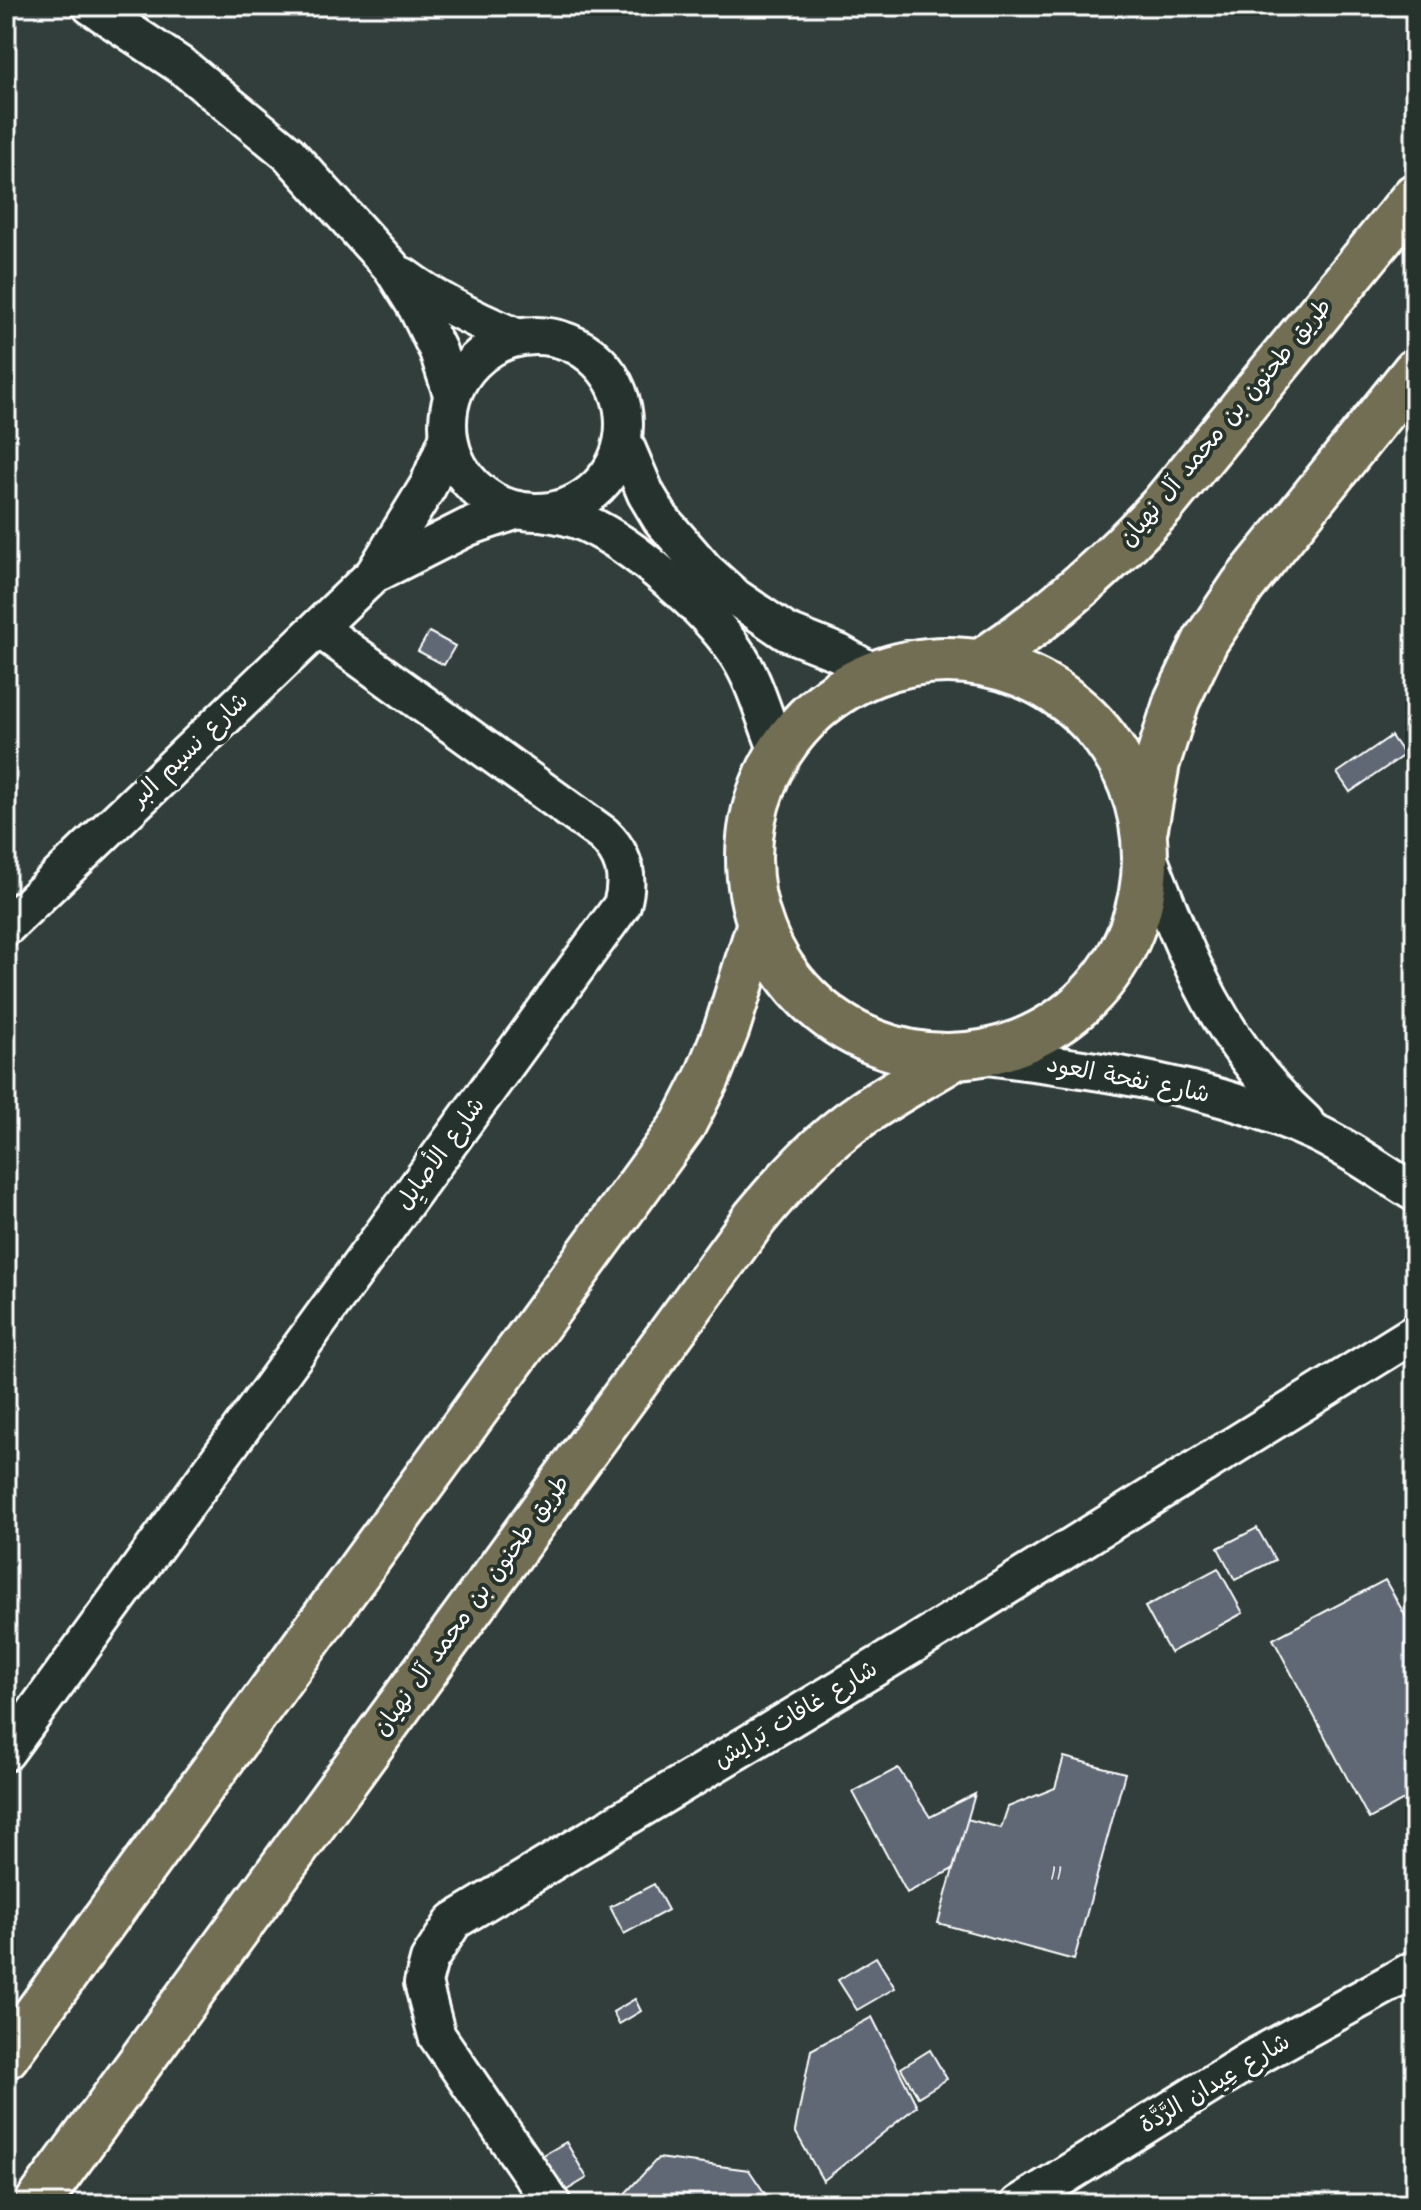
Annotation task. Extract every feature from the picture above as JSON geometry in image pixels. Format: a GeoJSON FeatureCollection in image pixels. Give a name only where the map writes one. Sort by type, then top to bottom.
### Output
{"type":"FeatureCollection","features":[{"type":"Feature","properties":{"kind":"main road","name":"طريق طحنون بن محمد آل نهيان"},"geometry":{"type":"LineString","coordinates":[[981,662],[1031,629],[1121,550],[1162,506],[1415,196]]}},
{"type":"Feature","properties":{"kind":"main road"},"geometry":{"type":"LineString","coordinates":[[1146,841],[1131,780],[1106,737],[1072,702],[1029,676],[981,662],[927,660],[874,673],[838,692],[804,719],[779,753],[759,793],[748,837],[748,882],[759,926],[782,970],[815,1008],[857,1036],[905,1053],[967,1056],[1046,1031],[1100,985],[1135,923],[1157,763],[1177,700],[1206,640],[1243,585],[1415,371]]}},
{"type":"Feature","properties":{"kind":"main road"},"geometry":{"type":"LineString","coordinates":[[6,2056],[683,1125],[707,1078],[727,1028],[759,926]]}},
{"type":"Feature","properties":{"kind":"main road","name":"طريق طحنون بن محمد آل نهيان"},"geometry":{"type":"LineString","coordinates":[[37,2204],[755,1218],[787,1179],[825,1143],[865,1112],[967,1056]]}},
{"type":"Feature","properties":{"kind":"street"},"geometry":{"type":"LineString","coordinates":[[91,6],[183,67],[288,153],[392,268],[417,308],[438,351],[452,394]]}},
{"type":"Feature","properties":{"kind":"street"},"geometry":{"type":"LineString","coordinates":[[392,268],[430,296],[516,337]]}},
{"type":"Feature","properties":{"kind":"street"},"geometry":{"type":"LineString","coordinates":[[528,511],[567,506],[594,491],[613,468],[623,440],[624,410],[615,383],[597,359],[573,343],[545,335],[516,337],[477,358],[452,394],[448,438],[457,464],[472,485],[493,501],[528,511],[561,515],[587,524],[653,568],[708,619],[735,651],[746,670],[779,753]]}},
{"type":"Feature","properties":{"kind":"street","name":"شارع نسيم البر"},"geometry":{"type":"LineString","coordinates":[[6,927],[374,574],[428,486],[448,438]]}},
{"type":"Feature","properties":{"kind":"street"},"geometry":{"type":"LineString","coordinates":[[623,440],[646,494],[661,519],[705,570],[735,597],[786,632],[839,653],[874,673]]}},
{"type":"Feature","properties":{"kind":"street","name":"شارع نسيم البر"},"geometry":{"type":"LineString","coordinates":[[374,574],[468,527],[528,511]]}},
{"type":"Feature","properties":{"kind":"street","name":"شارع الأصايِل"},"geometry":{"type":"LineString","coordinates":[[6,1752],[622,905],[627,888],[621,856],[603,834],[318,628]]}},
{"type":"Feature","properties":{"kind":"street","name":"شارع نفحة العود"},"geometry":{"type":"LineString","coordinates":[[1146,841],[1193,969],[1212,1007],[1259,1075],[1318,1134]]}},
{"type":"Feature","properties":{"kind":"street","name":"شارع نفحة العود"},"geometry":{"type":"LineString","coordinates":[[967,1056],[1120,1074],[1229,1099],[1318,1134],[1415,1193]]}},
{"type":"Feature","properties":{"kind":"street","name":"شارع غافات بَرايش"},"geometry":{"type":"LineString","coordinates":[[552,2204],[437,2036],[423,1983],[429,1960],[454,1921],[919,1641],[1415,1333]]}},
{"type":"Feature","properties":{"kind":"street","name":"شارع عِيدان الرَّدَّة"},"geometry":{"type":"LineString","coordinates":[[1019,2204],[1250,2060],[1415,1969]]}},
{"type":"Feature","properties":{"kind":"building"},"geometry":{"type":"Polygon","coordinates":[[[429,632],[455,646],[444,665],[418,651],[429,632]]]}},
{"type":"Feature","properties":{"kind":"building"},"geometry":{"type":"Polygon","coordinates":[[[1391,736],[1404,755],[1350,792],[1337,773],[1391,736]]]}},
{"type":"Feature","properties":{"kind":"building"},"geometry":{"type":"Polygon","coordinates":[[[1257,1528],[1275,1560],[1235,1580],[1218,1548],[1257,1528]]]}},
{"type":"Feature","properties":{"kind":"building"},"geometry":{"type":"Polygon","coordinates":[[[1218,1568],[1243,1613],[1170,1653],[1145,1607],[1218,1568]]]}},
{"type":"Feature","properties":{"kind":"building"},"geometry":{"type":"Polygon","coordinates":[[[1385,1580],[1406,1617],[1415,1612],[1415,1794],[1369,1819],[1273,1639],[1385,1580]]]}},
{"type":"Feature","properties":{"kind":"building"},"geometry":{"type":"Polygon","coordinates":[[[1064,1757],[1125,1773],[1074,1960],[938,1923],[967,1819],[1001,1828],[1008,1807],[1055,1788],[1064,1757]]]}},
{"type":"Feature","properties":{"kind":"building"},"geometry":{"type":"Polygon","coordinates":[[[898,1768],[930,1817],[975,1794],[953,1869],[907,1893],[853,1792],[898,1768]]]}},
{"type":"Feature","properties":{"kind":"building"},"geometry":{"type":"Polygon","coordinates":[[[654,1884],[668,1910],[624,1934],[610,1907],[654,1884]]]}},
{"type":"Feature","properties":{"kind":"building"},"geometry":{"type":"Polygon","coordinates":[[[876,1957],[895,1988],[857,2010],[838,1980],[876,1957]]]}},
{"type":"Feature","properties":{"kind":"building"},"geometry":{"type":"Polygon","coordinates":[[[635,1999],[641,2011],[619,2024],[613,2012],[635,1999]]]}},
{"type":"Feature","properties":{"kind":"building"},"geometry":{"type":"Polygon","coordinates":[[[872,2017],[917,2106],[823,2181],[795,2131],[811,2050],[872,2017]]]}},
{"type":"Feature","properties":{"kind":"building"},"geometry":{"type":"Polygon","coordinates":[[[930,2050],[947,2079],[918,2097],[901,2068],[930,2050]]]}},
{"type":"Feature","properties":{"kind":"building"},"geometry":{"type":"Polygon","coordinates":[[[566,2142],[587,2178],[562,2193],[542,2156],[566,2142]]]}},
{"type":"Feature","properties":{"kind":"building"},"geometry":{"type":"Polygon","coordinates":[[[658,2158],[749,2170],[772,2204],[623,2204],[620,2199],[658,2158]]]}},
{"type":"Feature","properties":{"kind":"building"},"geometry":{"type":"Polygon","coordinates":[[[372,2192],[382,2204],[358,2204],[372,2192]]]}}]}
